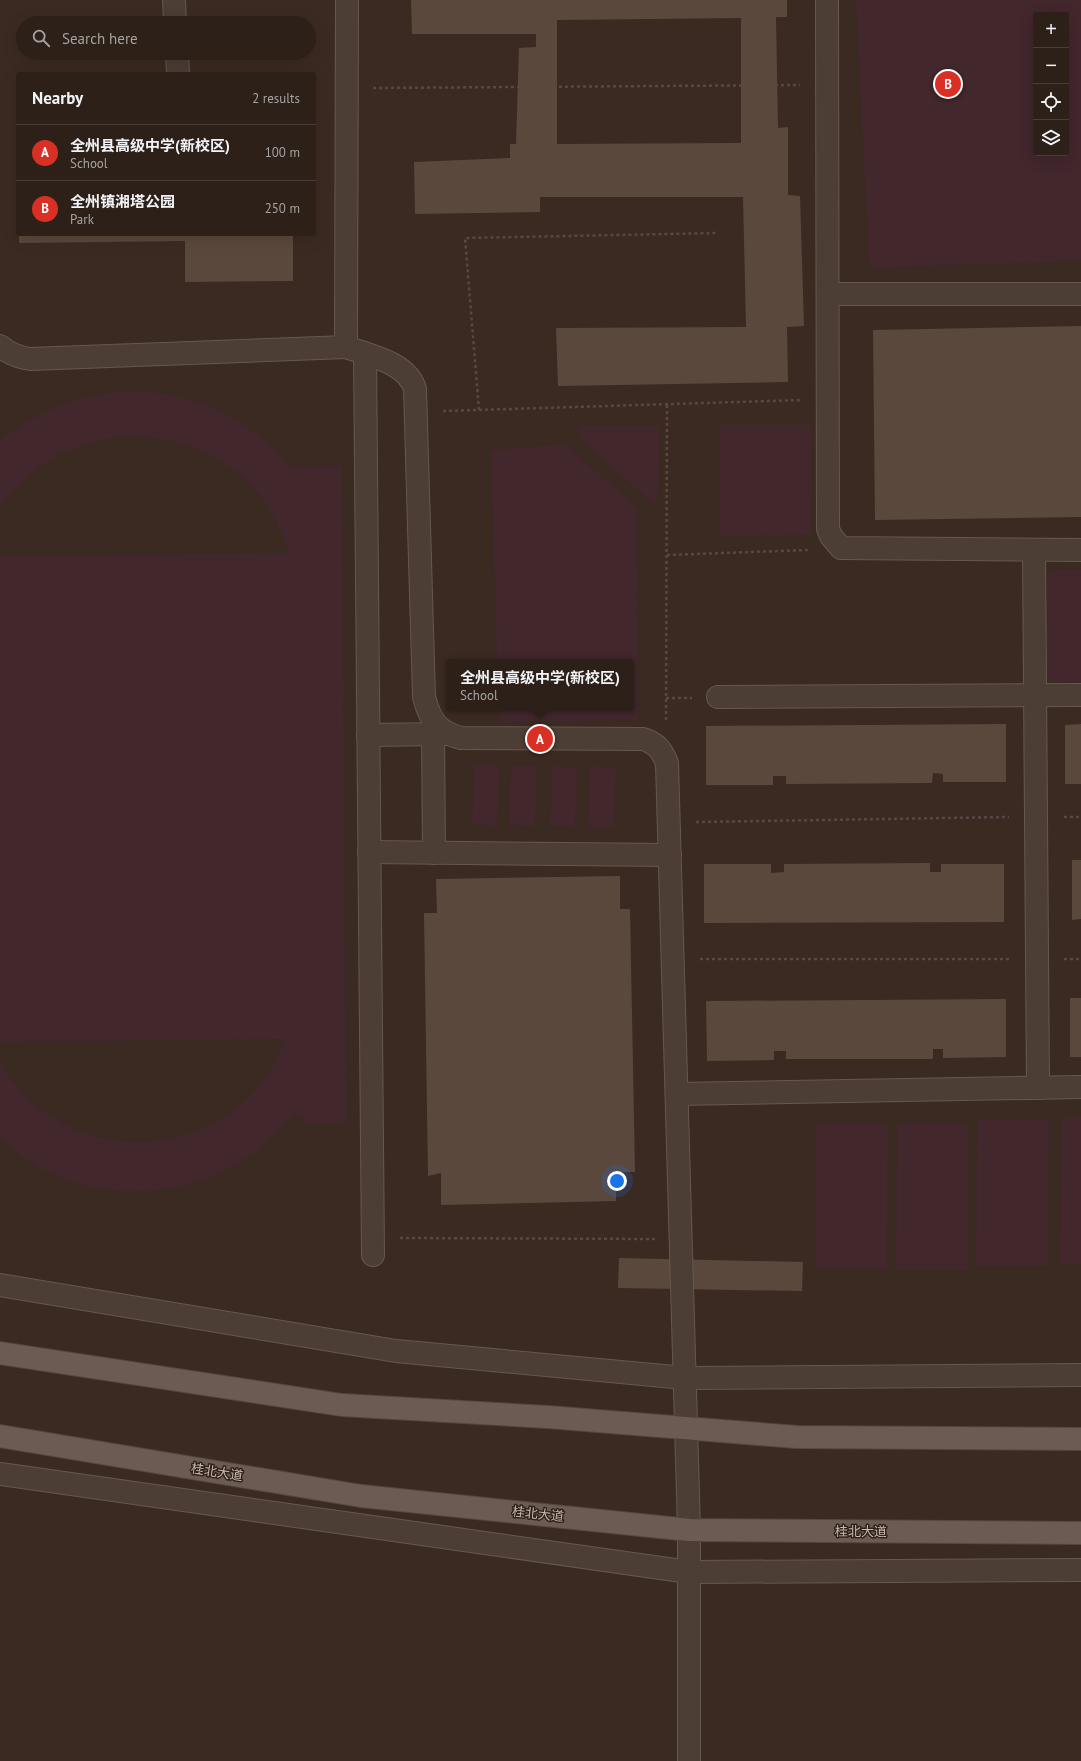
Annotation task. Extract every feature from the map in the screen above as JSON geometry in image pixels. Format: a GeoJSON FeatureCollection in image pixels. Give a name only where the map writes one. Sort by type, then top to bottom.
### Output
{"type":"FeatureCollection","features":[{"type":"Feature","properties":{"kind":"main road"},"geometry":{"type":"LineString","coordinates":[[0,1353],[342,1404],[548,1417],[797,1437],[1081,1439]]}},
{"type":"Feature","properties":{"kind":"main road","name":"桂北大道"},"geometry":{"type":"LineString","coordinates":[[0,1436],[361,1496],[689,1530],[1081,1533]]}},
{"type":"Feature","properties":{"kind":"street"},"geometry":{"type":"LineString","coordinates":[[174,0],[175,16]]}},
{"type":"Feature","properties":{"kind":"street"},"geometry":{"type":"LineString","coordinates":[[347,0],[346,88],[368,735],[372,1247]]}},
{"type":"Feature","properties":{"kind":"street"},"geometry":{"type":"LineString","coordinates":[[827,0],[828,528],[830,536],[841,548],[1081,550]]}},
{"type":"Feature","properties":{"kind":"street"},"geometry":{"type":"LineString","coordinates":[[177,60],[178,72]]}},
{"type":"Feature","properties":{"kind":"street"},"geometry":{"type":"LineString","coordinates":[[828,294],[1081,294]]}},
{"type":"Feature","properties":{"kind":"street"},"geometry":{"type":"LineString","coordinates":[[0,346],[18,357],[30,359],[356,350],[377,357],[398,367],[408,375],[415,389],[424,697],[428,710],[440,734],[434,853]]}},
{"type":"Feature","properties":{"kind":"street"},"geometry":{"type":"LineString","coordinates":[[1034,550],[1038,1088]]}},
{"type":"Feature","properties":{"kind":"street"},"geometry":{"type":"LineString","coordinates":[[718,697],[1081,694]]}},
{"type":"Feature","properties":{"kind":"street"},"geometry":{"type":"LineString","coordinates":[[368,735],[440,734],[460,738],[643,739],[651,742],[662,751],[667,763],[689,1530],[689,1761]]}},
{"type":"Feature","properties":{"kind":"street"},"geometry":{"type":"LineString","coordinates":[[369,852],[670,854]]}},
{"type":"Feature","properties":{"kind":"street"},"geometry":{"type":"LineString","coordinates":[[677,1094],[1081,1087]]}},
{"type":"Feature","properties":{"kind":"street"},"geometry":{"type":"LineString","coordinates":[[0,1285],[396,1350],[685,1378],[1081,1375]]}},
{"type":"Feature","properties":{"kind":"street"},"geometry":{"type":"LineString","coordinates":[[0,1474],[689,1572],[1081,1570]]}},
{"type":"Feature","properties":{"kind":"path"},"geometry":{"type":"LineString","coordinates":[[346,88],[826,85]]}},
{"type":"Feature","properties":{"kind":"path"},"geometry":{"type":"LineString","coordinates":[[479,410],[465,238],[717,233]]}},
{"type":"Feature","properties":{"kind":"path"},"geometry":{"type":"LineString","coordinates":[[416,412],[828,400]]}},
{"type":"Feature","properties":{"kind":"path"},"geometry":{"type":"LineString","coordinates":[[667,763],[668,404]]}},
{"type":"Feature","properties":{"kind":"path"},"geometry":{"type":"LineString","coordinates":[[667,555],[841,548]]}},
{"type":"Feature","properties":{"kind":"path"},"geometry":{"type":"LineString","coordinates":[[669,822],[1081,816]]}},
{"type":"Feature","properties":{"kind":"path"},"geometry":{"type":"LineString","coordinates":[[673,959],[1081,959]]}},
{"type":"Feature","properties":{"kind":"path"},"geometry":{"type":"LineString","coordinates":[[372,1247],[681,1239]]}},
{"type":"Feature","properties":{"kind":"shaded area"},"geometry":{"type":"Polygon","coordinates":[[[856,0],[1081,0],[1081,261],[869,268],[856,0]]]}},
{"type":"Feature","properties":{"kind":"shaded area"},"geometry":{"type":"Polygon","coordinates":[[[116,392],[146,392],[171,395],[197,402],[228,415],[242,423],[268,443],[293,467],[342,466],[346,1123],[303,1123],[303,1115],[295,1114],[259,1149],[245,1159],[223,1171],[200,1181],[175,1187],[149,1191],[124,1191],[98,1188],[73,1182],[50,1173],[24,1158],[0,1139],[0,1062],[21,1091],[47,1114],[77,1130],[109,1140],[143,1142],[176,1137],[209,1125],[239,1106],[254,1091],[266,1075],[285,1039],[0,1042],[0,556],[289,553],[270,510],[246,481],[223,462],[197,449],[168,440],[138,437],[108,439],[79,446],[52,459],[37,469],[16,487],[0,509],[0,441],[39,415],[67,403],[97,395],[116,392]]]}},
{"type":"Feature","properties":{"kind":"shaded area"},"geometry":{"type":"Polygon","coordinates":[[[720,425],[811,425],[811,535],[720,536],[720,425]]]}},
{"type":"Feature","properties":{"kind":"shaded area"},"geometry":{"type":"Polygon","coordinates":[[[578,426],[660,426],[657,507],[580,439],[578,426]]]}},
{"type":"Feature","properties":{"kind":"shaded area"},"geometry":{"type":"Polygon","coordinates":[[[565,444],[637,508],[638,720],[499,722],[498,711],[634,711],[634,659],[497,659],[491,450],[565,444]]]}},
{"type":"Feature","properties":{"kind":"shaded area"},"geometry":{"type":"Polygon","coordinates":[[[1055,570],[1081,570],[1081,682],[1051,682],[1047,675],[1046,575],[1055,570]]]}},
{"type":"Feature","properties":{"kind":"shaded area"},"geometry":{"type":"Polygon","coordinates":[[[474,764],[499,765],[497,826],[472,825],[474,764]]]}},
{"type":"Feature","properties":{"kind":"shaded area"},"geometry":{"type":"Polygon","coordinates":[[[511,766],[537,766],[535,827],[509,825],[511,766]]]}},
{"type":"Feature","properties":{"kind":"shaded area"},"geometry":{"type":"Polygon","coordinates":[[[552,766],[577,767],[575,827],[550,826],[552,766]]]}},
{"type":"Feature","properties":{"kind":"shaded area"},"geometry":{"type":"Polygon","coordinates":[[[590,766],[616,767],[614,827],[588,827],[590,766]]]}},
{"type":"Feature","properties":{"kind":"shaded area"},"geometry":{"type":"Polygon","coordinates":[[[1061,1117],[1081,1117],[1081,1264],[1060,1264],[1061,1117]]]}},
{"type":"Feature","properties":{"kind":"shaded area"},"geometry":{"type":"Polygon","coordinates":[[[977,1119],[1049,1119],[1048,1266],[976,1266],[977,1119]]]}},
{"type":"Feature","properties":{"kind":"shaded area"},"geometry":{"type":"Polygon","coordinates":[[[816,1123],[888,1123],[887,1269],[815,1269],[816,1123]]]}},
{"type":"Feature","properties":{"kind":"shaded area"},"geometry":{"type":"Polygon","coordinates":[[[897,1123],[968,1123],[968,1270],[896,1270],[897,1123]]]}},
{"type":"Feature","properties":{"kind":"building"},"geometry":{"type":"Polygon","coordinates":[[[411,0],[787,0],[787,17],[776,17],[778,128],[788,127],[788,195],[800,196],[804,326],[787,327],[788,382],[558,386],[556,328],[746,327],[743,197],[540,197],[540,212],[415,214],[414,162],[510,158],[510,144],[516,144],[519,48],[536,47],[536,34],[412,34],[411,0]],[[741,18],[557,20],[557,144],[741,143],[741,18]]]}},
{"type":"Feature","properties":{"kind":"building"},"geometry":{"type":"Polygon","coordinates":[[[19,236],[293,236],[293,281],[185,282],[185,241],[19,243],[19,236]]]}},
{"type":"Feature","properties":{"kind":"building"},"geometry":{"type":"Polygon","coordinates":[[[1081,326],[1081,517],[875,520],[873,330],[1081,326]]]}},
{"type":"Feature","properties":{"kind":"building"},"geometry":{"type":"Polygon","coordinates":[[[1006,724],[1006,782],[943,782],[943,774],[933,773],[932,783],[786,784],[786,776],[773,776],[773,785],[706,785],[706,726],[1006,724]]]}},
{"type":"Feature","properties":{"kind":"building"},"geometry":{"type":"Polygon","coordinates":[[[1081,724],[1081,784],[1065,784],[1065,725],[1081,724]]]}},
{"type":"Feature","properties":{"kind":"building"},"geometry":{"type":"Polygon","coordinates":[[[1072,860],[1081,860],[1081,919],[1072,920],[1072,860]]]}},
{"type":"Feature","properties":{"kind":"building"},"geometry":{"type":"Polygon","coordinates":[[[930,863],[930,872],[941,872],[941,864],[1004,864],[1004,922],[704,923],[704,864],[771,864],[771,873],[784,872],[784,864],[930,863]]]}},
{"type":"Feature","properties":{"kind":"building"},"geometry":{"type":"Polygon","coordinates":[[[620,876],[620,909],[630,909],[635,1172],[616,1172],[616,1201],[441,1205],[441,1173],[428,1176],[424,913],[437,913],[436,879],[620,876]]]}},
{"type":"Feature","properties":{"kind":"building"},"geometry":{"type":"Polygon","coordinates":[[[1070,998],[1081,998],[1081,1057],[1070,1057],[1070,998]]]}},
{"type":"Feature","properties":{"kind":"building"},"geometry":{"type":"Polygon","coordinates":[[[1006,999],[1006,1057],[943,1058],[943,1049],[933,1049],[933,1059],[786,1059],[786,1051],[774,1051],[774,1060],[707,1061],[706,1001],[1006,999]]]}},
{"type":"Feature","properties":{"kind":"building"},"geometry":{"type":"Polygon","coordinates":[[[619,1258],[803,1262],[802,1291],[618,1288],[619,1258]]]}},
{"type":"Feature","properties":{"kind":"place","name":"全州镇湘塔公园"},"geometry":{"type":"Point","coordinates":[948,84]}},
{"type":"Feature","properties":{"kind":"place","name":"全州县高级中学(新校区)"},"geometry":{"type":"Point","coordinates":[540,739]}}]}
